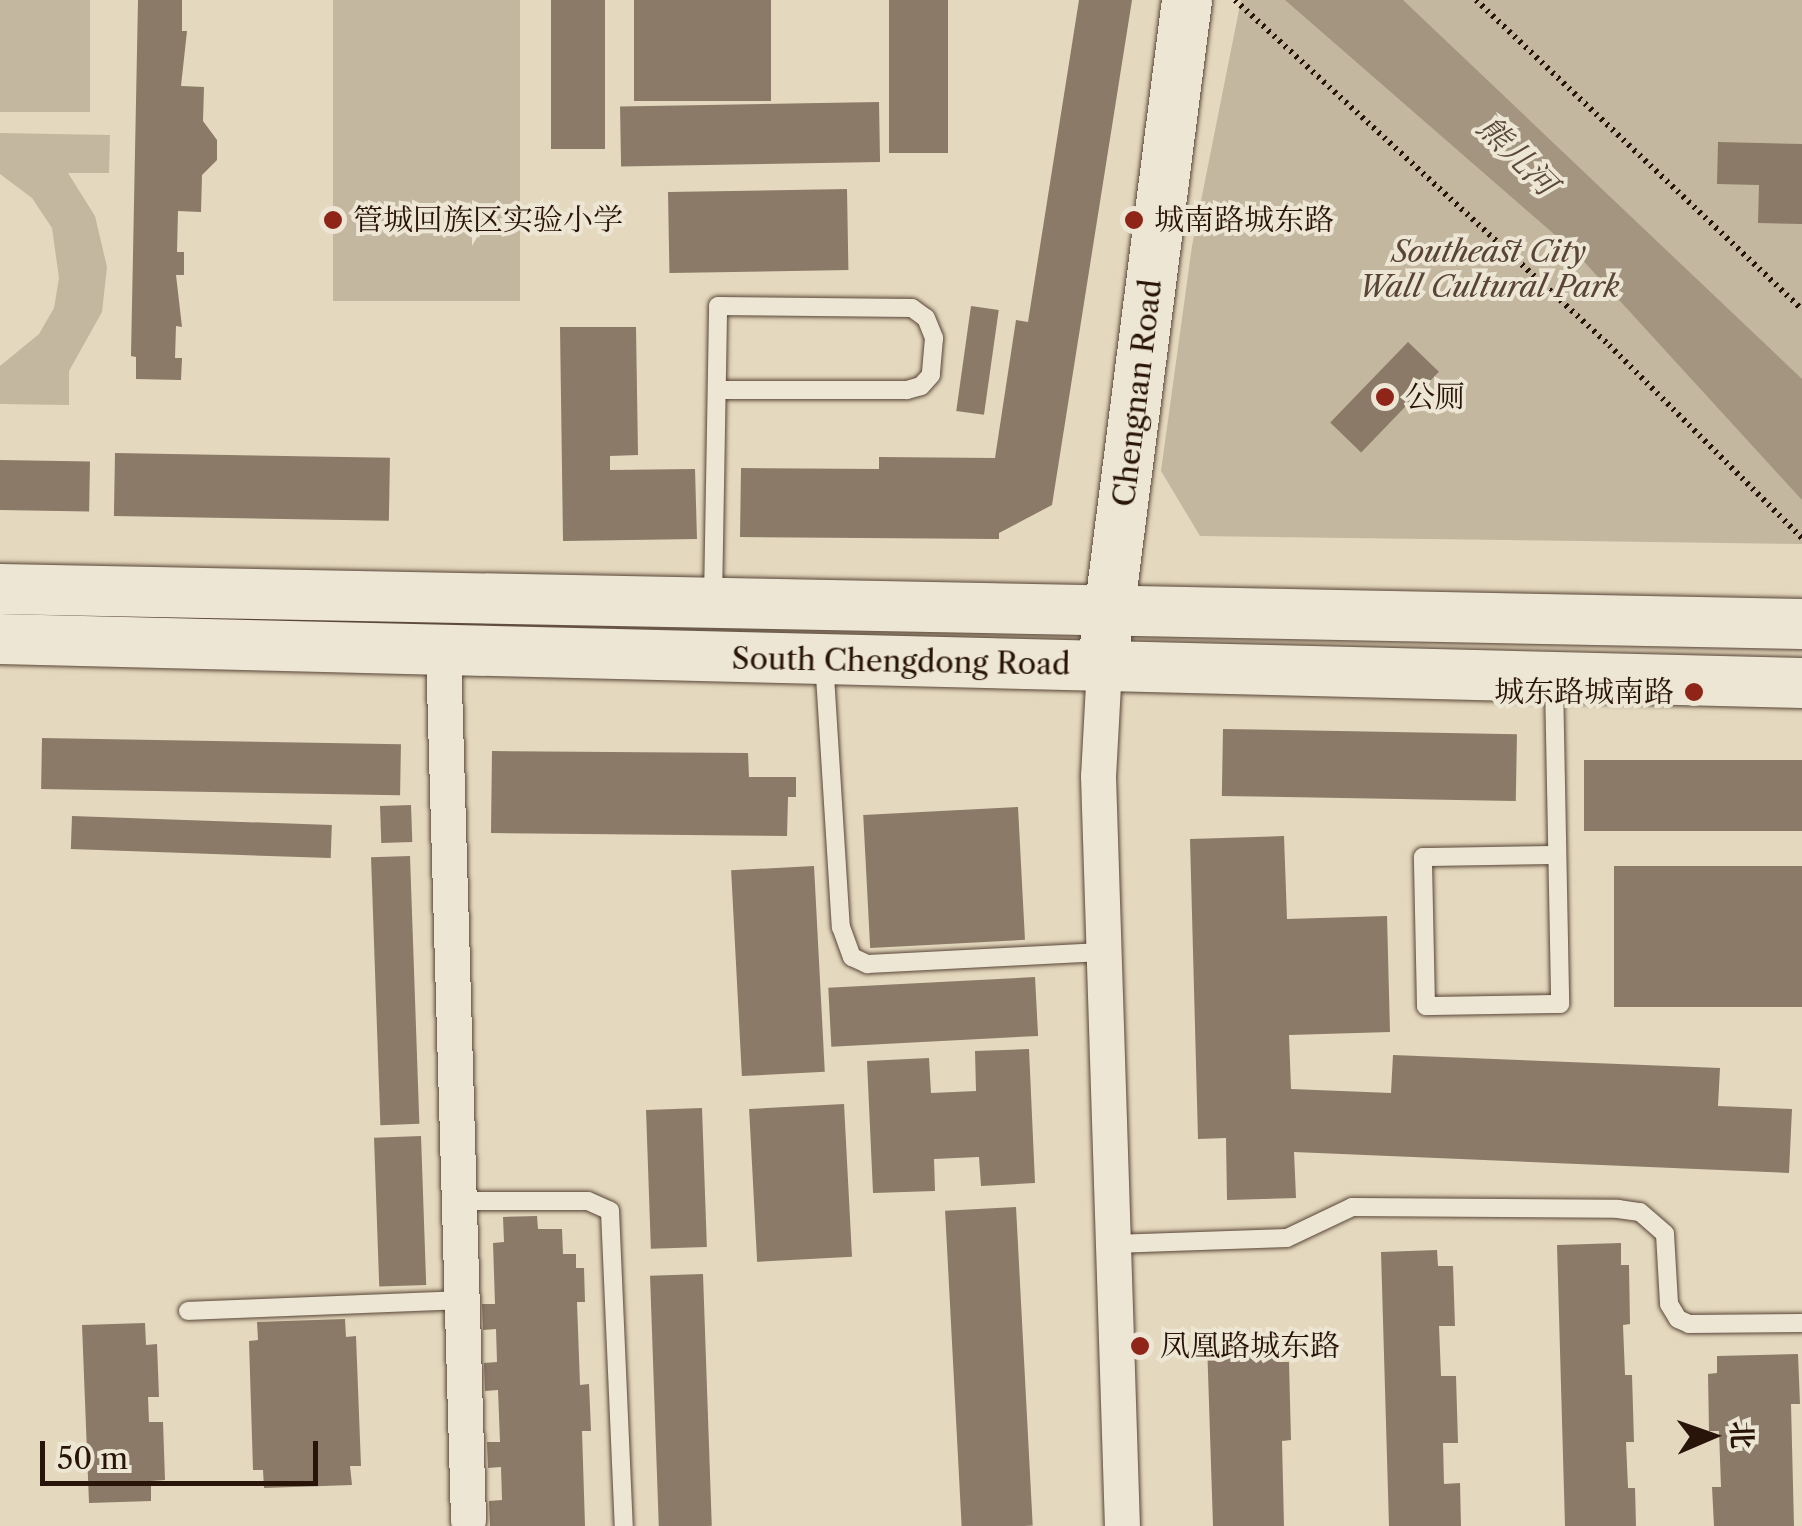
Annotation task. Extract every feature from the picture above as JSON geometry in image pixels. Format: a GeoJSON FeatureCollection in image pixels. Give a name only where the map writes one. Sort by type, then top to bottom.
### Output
{"type":"FeatureCollection","features":[{"type":"Feature","properties":{"kind":"main road","name":"Chengnan Road"},"geometry":{"type":"LineString","coordinates":[[1104,666],[1186,0]]}},
{"type":"Feature","properties":{"kind":"main road","name":"South Chengdong Road"},"geometry":{"type":"LineString","coordinates":[[0,590],[1802,624]]}},
{"type":"Feature","properties":{"kind":"main road","name":"South Chengdong Road"},"geometry":{"type":"LineString","coordinates":[[0,638],[1802,683]]}},
{"type":"Feature","properties":{"kind":"street"},"geometry":{"type":"LineString","coordinates":[[443,651],[468,1520]]}},
{"type":"Feature","properties":{"kind":"street"},"geometry":{"type":"LineString","coordinates":[[1104,666],[1098,776],[1122,1526]]}},
{"type":"Feature","properties":{"kind":"lane"},"geometry":{"type":"LineString","coordinates":[[713,603],[716,390],[718,306],[912,308],[926,318],[934,338],[931,375],[922,386],[907,390],[716,390]]}},
{"type":"Feature","properties":{"kind":"lane"},"geometry":{"type":"LineString","coordinates":[[824,660],[840,927],[852,957],[867,964],[1103,952]]}},
{"type":"Feature","properties":{"kind":"lane"},"geometry":{"type":"LineString","coordinates":[[1554,677],[1560,1004],[1426,1006],[1423,857],[1557,855]]}},
{"type":"Feature","properties":{"kind":"lane"},"geometry":{"type":"LineString","coordinates":[[459,1201],[588,1201],[610,1211],[624,1526]]}},
{"type":"Feature","properties":{"kind":"lane"},"geometry":{"type":"LineString","coordinates":[[1113,1244],[1287,1238],[1352,1206],[1618,1208],[1640,1212],[1664,1234],[1669,1304],[1678,1319],[1689,1324],[1802,1323]]}},
{"type":"Feature","properties":{"kind":"lane"},"geometry":{"type":"LineString","coordinates":[[188,1311],[462,1300]]}},
{"type":"Feature","properties":{"kind":"path"},"geometry":{"type":"LineString","coordinates":[[1235,0],[1610,345],[1802,538]]}},
{"type":"Feature","properties":{"kind":"path"},"geometry":{"type":"LineString","coordinates":[[1476,0],[1802,309]]}},
{"type":"Feature","properties":{"kind":"green space"},"geometry":{"type":"Polygon","coordinates":[[[0,0],[90,0],[90,112],[0,112],[0,0]]]}},
{"type":"Feature","properties":{"kind":"green space"},"geometry":{"type":"Polygon","coordinates":[[[333,0],[520,0],[520,301],[333,301],[333,0]]]}},
{"type":"Feature","properties":{"kind":"green space","name":"Southeast City Wall Cultural Park"},"geometry":{"type":"Polygon","coordinates":[[[1241,0],[1802,0],[1802,544],[1200,536],[1161,471],[1192,246],[1241,0]]]}},
{"type":"Feature","properties":{"kind":"green space"},"geometry":{"type":"Polygon","coordinates":[[[0,133],[110,135],[109,173],[68,173],[95,216],[107,267],[102,312],[69,371],[69,405],[0,404],[0,366],[39,334],[54,308],[59,278],[52,228],[32,198],[0,174],[0,133]]]}},
{"type":"Feature","properties":{"kind":"water","name":"熊儿河"},"geometry":{"type":"Polygon","coordinates":[[[1285,0],[1403,0],[1802,379],[1802,500],[1577,254],[1285,0]]]}},
{"type":"Feature","properties":{"kind":"building"},"geometry":{"type":"Polygon","coordinates":[[[138,0],[182,0],[182,31],[187,31],[181,86],[204,87],[203,121],[217,140],[217,160],[202,175],[201,212],[178,211],[177,252],[184,252],[184,275],[176,275],[182,327],[176,326],[175,358],[182,358],[181,380],[136,379],[136,357],[131,356],[138,0]]]}},
{"type":"Feature","properties":{"kind":"building"},"geometry":{"type":"Polygon","coordinates":[[[551,0],[605,0],[605,149],[551,149],[551,0]]]}},
{"type":"Feature","properties":{"kind":"building"},"geometry":{"type":"Polygon","coordinates":[[[634,0],[771,0],[771,101],[634,101],[634,0]]]}},
{"type":"Feature","properties":{"kind":"building"},"geometry":{"type":"Polygon","coordinates":[[[889,0],[948,0],[948,153],[889,153],[889,0]]]}},
{"type":"Feature","properties":{"kind":"building"},"geometry":{"type":"Polygon","coordinates":[[[1079,0],[1132,0],[1052,505],[999,533],[999,539],[740,537],[741,468],[879,469],[879,457],[995,458],[1016,320],[1028,322],[1079,0]]]}},
{"type":"Feature","properties":{"kind":"building"},"geometry":{"type":"Polygon","coordinates":[[[879,102],[880,162],[621,167],[620,107],[879,102]]]}},
{"type":"Feature","properties":{"kind":"building"},"geometry":{"type":"Polygon","coordinates":[[[1718,142],[1802,144],[1802,224],[1758,223],[1759,185],[1717,184],[1718,142]]]}},
{"type":"Feature","properties":{"kind":"building"},"geometry":{"type":"Polygon","coordinates":[[[847,189],[848,270],[669,273],[668,192],[847,189]]]}},
{"type":"Feature","properties":{"kind":"building"},"geometry":{"type":"Polygon","coordinates":[[[971,306],[999,310],[984,415],[956,411],[971,306]]]}},
{"type":"Feature","properties":{"kind":"building"},"geometry":{"type":"Polygon","coordinates":[[[560,327],[636,327],[638,455],[610,456],[610,470],[695,469],[697,539],[563,541],[560,327]]]}},
{"type":"Feature","properties":{"kind":"building","name":"公厕"},"geometry":{"type":"Polygon","coordinates":[[[1408,342],[1439,372],[1361,452],[1330,423],[1408,342]]]}},
{"type":"Feature","properties":{"kind":"building"},"geometry":{"type":"Polygon","coordinates":[[[115,453],[390,458],[389,521],[114,516],[115,453]]]}},
{"type":"Feature","properties":{"kind":"building"},"geometry":{"type":"Polygon","coordinates":[[[0,460],[90,462],[89,512],[0,510],[0,460]]]}},
{"type":"Feature","properties":{"kind":"building"},"geometry":{"type":"Polygon","coordinates":[[[1223,729],[1517,734],[1516,801],[1222,796],[1223,729]]]}},
{"type":"Feature","properties":{"kind":"building"},"geometry":{"type":"Polygon","coordinates":[[[42,738],[401,744],[400,795],[41,789],[42,738]]]}},
{"type":"Feature","properties":{"kind":"building"},"geometry":{"type":"Polygon","coordinates":[[[492,751],[748,753],[749,777],[796,777],[796,797],[788,797],[787,836],[491,833],[492,751]]]}},
{"type":"Feature","properties":{"kind":"building"},"geometry":{"type":"Polygon","coordinates":[[[1584,760],[1802,760],[1802,831],[1584,831],[1584,760]]]}},
{"type":"Feature","properties":{"kind":"building"},"geometry":{"type":"Polygon","coordinates":[[[411,805],[412,842],[381,843],[380,806],[411,805]]]}},
{"type":"Feature","properties":{"kind":"building"},"geometry":{"type":"Polygon","coordinates":[[[1018,807],[1025,940],[870,948],[863,815],[1018,807]]]}},
{"type":"Feature","properties":{"kind":"building"},"geometry":{"type":"Polygon","coordinates":[[[72,816],[332,825],[331,858],[71,849],[72,816]]]}},
{"type":"Feature","properties":{"kind":"building"},"geometry":{"type":"Polygon","coordinates":[[[1284,836],[1287,919],[1387,916],[1390,1032],[1289,1035],[1291,1089],[1391,1093],[1393,1055],[1720,1068],[1718,1106],[1792,1109],[1789,1173],[1294,1152],[1296,1198],[1227,1200],[1226,1138],[1198,1139],[1190,839],[1284,836]]]}},
{"type":"Feature","properties":{"kind":"building"},"geometry":{"type":"Polygon","coordinates":[[[410,856],[419,1124],[380,1125],[371,857],[410,856]]]}},
{"type":"Feature","properties":{"kind":"building"},"geometry":{"type":"Polygon","coordinates":[[[814,866],[825,1072],[742,1076],[731,870],[814,866]]]}},
{"type":"Feature","properties":{"kind":"building"},"geometry":{"type":"Polygon","coordinates":[[[1614,866],[1802,866],[1802,1007],[1614,1007],[1614,866]]]}},
{"type":"Feature","properties":{"kind":"building"},"geometry":{"type":"Polygon","coordinates":[[[1035,977],[1038,1036],[831,1047],[828,988],[1035,977]]]}},
{"type":"Feature","properties":{"kind":"building"},"geometry":{"type":"Polygon","coordinates":[[[1029,1049],[1035,1183],[981,1186],[979,1157],[934,1159],[935,1191],[873,1193],[867,1061],[929,1058],[931,1093],[976,1091],[975,1051],[1029,1049]]]}},
{"type":"Feature","properties":{"kind":"building"},"geometry":{"type":"Polygon","coordinates":[[[844,1104],[852,1257],[757,1262],[749,1109],[844,1104]]]}},
{"type":"Feature","properties":{"kind":"building"},"geometry":{"type":"Polygon","coordinates":[[[702,1108],[707,1247],[651,1249],[646,1110],[702,1108]]]}},
{"type":"Feature","properties":{"kind":"building"},"geometry":{"type":"Polygon","coordinates":[[[421,1136],[426,1285],[379,1287],[374,1138],[421,1136]]]}},
{"type":"Feature","properties":{"kind":"building"},"geometry":{"type":"Polygon","coordinates":[[[1016,1207],[1033,1526],[962,1526],[945,1211],[1016,1207]]]}},
{"type":"Feature","properties":{"kind":"building"},"geometry":{"type":"Polygon","coordinates":[[[537,1216],[538,1229],[562,1229],[563,1254],[576,1254],[576,1268],[584,1268],[585,1302],[577,1302],[580,1385],[589,1384],[591,1431],[582,1431],[585,1526],[490,1526],[489,1501],[502,1500],[501,1467],[488,1468],[487,1442],[500,1442],[498,1390],[485,1391],[484,1363],[497,1362],[496,1329],[483,1330],[482,1304],[495,1304],[493,1243],[504,1242],[503,1217],[537,1216]]]}},
{"type":"Feature","properties":{"kind":"building"},"geometry":{"type":"Polygon","coordinates":[[[1621,1243],[1621,1265],[1629,1265],[1630,1324],[1623,1325],[1625,1375],[1632,1375],[1634,1442],[1626,1442],[1628,1488],[1635,1488],[1636,1526],[1565,1526],[1557,1245],[1621,1243]]]}},
{"type":"Feature","properties":{"kind":"building"},"geometry":{"type":"Polygon","coordinates":[[[1437,1250],[1438,1266],[1453,1266],[1455,1326],[1439,1326],[1441,1376],[1456,1376],[1458,1443],[1443,1443],[1444,1484],[1460,1483],[1461,1526],[1389,1526],[1381,1252],[1437,1250]]]}},
{"type":"Feature","properties":{"kind":"building"},"geometry":{"type":"Polygon","coordinates":[[[703,1274],[712,1526],[659,1526],[650,1276],[703,1274]]]}},
{"type":"Feature","properties":{"kind":"building"},"geometry":{"type":"Polygon","coordinates":[[[345,1319],[346,1337],[356,1336],[361,1466],[350,1466],[352,1485],[264,1488],[263,1470],[253,1470],[249,1341],[258,1340],[257,1322],[345,1319]]]}},
{"type":"Feature","properties":{"kind":"building"},"geometry":{"type":"Polygon","coordinates":[[[145,1323],[146,1345],[157,1344],[159,1397],[148,1397],[149,1422],[163,1422],[165,1480],[151,1481],[151,1501],[89,1503],[82,1325],[145,1323]]]}},
{"type":"Feature","properties":{"kind":"building"},"geometry":{"type":"Polygon","coordinates":[[[1279,1340],[1280,1362],[1289,1362],[1291,1440],[1282,1441],[1284,1526],[1213,1526],[1207,1342],[1279,1340]]]}},
{"type":"Feature","properties":{"kind":"building"},"geometry":{"type":"Polygon","coordinates":[[[1798,1354],[1800,1404],[1791,1404],[1794,1526],[1714,1526],[1712,1487],[1721,1487],[1719,1431],[1709,1431],[1708,1374],[1717,1373],[1717,1356],[1798,1354]]]}},
{"type":"Feature","properties":{"kind":"place","name":"管城回族区实验小学"},"geometry":{"type":"Point","coordinates":[333,220]}},
{"type":"Feature","properties":{"kind":"place","name":"城南路城东路"},"geometry":{"type":"Point","coordinates":[1134,220]}},
{"type":"Feature","properties":{"kind":"place","name":"公厕"},"geometry":{"type":"Point","coordinates":[1385,397]}},
{"type":"Feature","properties":{"kind":"place","name":"城东路城南路"},"geometry":{"type":"Point","coordinates":[1694,692]}},
{"type":"Feature","properties":{"kind":"place","name":"凤凰路城东路"},"geometry":{"type":"Point","coordinates":[1140,1346]}}]}
